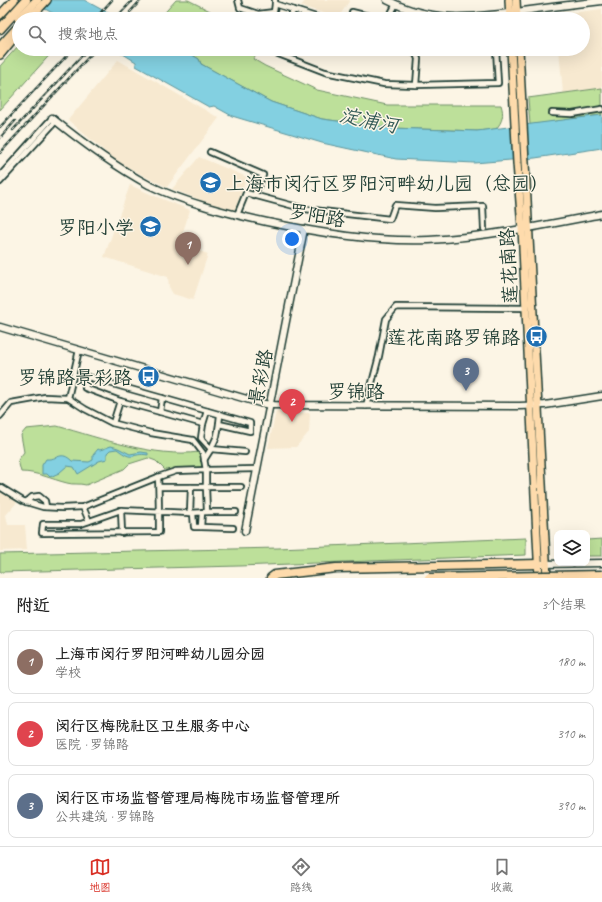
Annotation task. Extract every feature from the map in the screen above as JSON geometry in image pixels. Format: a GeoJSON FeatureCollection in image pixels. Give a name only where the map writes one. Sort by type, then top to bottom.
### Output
{"type":"FeatureCollection","features":[{"type":"Feature","properties":{"kind":"highway"},"geometry":{"type":"LineString","coordinates":[[15,12],[26,0]]}},
{"type":"Feature","properties":{"kind":"highway"},"geometry":{"type":"LineString","coordinates":[[26,12],[37,0]]}},
{"type":"Feature","properties":{"kind":"highway"},"geometry":{"type":"LineString","coordinates":[[0,29],[12,16]]}},
{"type":"Feature","properties":{"kind":"highway"},"geometry":{"type":"LineString","coordinates":[[0,40],[12,27]]}},
{"type":"Feature","properties":{"kind":"highway"},"geometry":{"type":"LineString","coordinates":[[0,47],[12,34]]}},
{"type":"Feature","properties":{"kind":"highway"},"geometry":{"type":"LineString","coordinates":[[271,578],[275,575],[336,568],[542,564]]}},
{"type":"Feature","properties":{"kind":"highway"},"geometry":{"type":"LineString","coordinates":[[429,578],[602,575]]}},
{"type":"Feature","properties":{"kind":"main road"},"geometry":{"type":"LineString","coordinates":[[0,15],[14,0]]}},
{"type":"Feature","properties":{"kind":"main road"},"geometry":{"type":"LineString","coordinates":[[37,11],[47,0]]}},
{"type":"Feature","properties":{"kind":"main road"},"geometry":{"type":"LineString","coordinates":[[509,0],[512,12]]}},
{"type":"Feature","properties":{"kind":"main road"},"geometry":{"type":"LineString","coordinates":[[514,12],[516,0]]}},
{"type":"Feature","properties":{"kind":"main road"},"geometry":{"type":"LineString","coordinates":[[0,55],[12,40]]}},
{"type":"Feature","properties":{"kind":"main road","name":"莲花南路"},"geometry":{"type":"LineString","coordinates":[[511,56],[517,163],[526,228],[542,564],[539,578]]}},
{"type":"Feature","properties":{"kind":"main road","name":"莲花南路"},"geometry":{"type":"LineString","coordinates":[[519,56],[526,163],[526,308],[534,406]]}},
{"type":"Feature","properties":{"kind":"main road","name":"莲花南路"},"geometry":{"type":"LineString","coordinates":[[542,564],[547,578]]}},
{"type":"Feature","properties":{"kind":"street"},"geometry":{"type":"LineString","coordinates":[[238,0],[240,8],[252,12]]}},
{"type":"Feature","properties":{"kind":"street"},"geometry":{"type":"LineString","coordinates":[[386,0],[418,12]]}},
{"type":"Feature","properties":{"kind":"street"},"geometry":{"type":"LineString","coordinates":[[537,12],[602,1]]}},
{"type":"Feature","properties":{"kind":"street"},"geometry":{"type":"LineString","coordinates":[[274,12],[275,2],[300,12]]}},
{"type":"Feature","properties":{"kind":"street"},"geometry":{"type":"LineString","coordinates":[[392,12],[396,4]]}},
{"type":"Feature","properties":{"kind":"street"},"geometry":{"type":"LineString","coordinates":[[284,56],[325,72],[384,84],[416,85],[498,83],[496,56]]}},
{"type":"Feature","properties":{"kind":"street"},"geometry":{"type":"LineString","coordinates":[[416,85],[418,59],[417,56]]}},
{"type":"Feature","properties":{"kind":"street"},"geometry":{"type":"LineString","coordinates":[[552,113],[572,114],[602,109]]}},
{"type":"Feature","properties":{"kind":"street"},"geometry":{"type":"LineString","coordinates":[[0,182],[54,119]]}},
{"type":"Feature","properties":{"kind":"street","name":"罗阳路"},"geometry":{"type":"LineString","coordinates":[[54,119],[106,159],[151,186],[182,198],[237,215],[304,229],[368,239],[400,240],[460,237],[526,228],[602,214]]}},
{"type":"Feature","properties":{"kind":"street"},"geometry":{"type":"LineString","coordinates":[[210,152],[263,175],[254,196]]}},
{"type":"Feature","properties":{"kind":"street"},"geometry":{"type":"LineString","coordinates":[[0,176],[9,170]]}},
{"type":"Feature","properties":{"kind":"street"},"geometry":{"type":"LineString","coordinates":[[237,215],[246,193],[305,209],[390,219],[395,205],[435,208],[483,206],[484,229]]}},
{"type":"Feature","properties":{"kind":"street","name":"景彩路"},"geometry":{"type":"LineString","coordinates":[[245,531],[304,229]]}},
{"type":"Feature","properties":{"kind":"street"},"geometry":{"type":"LineString","coordinates":[[366,406],[379,356],[386,318],[396,307],[526,308]]}},
{"type":"Feature","properties":{"kind":"street","name":"罗锦路"},"geometry":{"type":"LineString","coordinates":[[0,327],[270,405],[534,406],[602,396]]}},
{"type":"Feature","properties":{"kind":"street"},"geometry":{"type":"LineString","coordinates":[[68,398],[79,350]]}},
{"type":"Feature","properties":{"kind":"street"},"geometry":{"type":"LineString","coordinates":[[203,424],[120,401],[85,388],[88,377],[250,423],[250,431],[220,424]]}},
{"type":"Feature","properties":{"kind":"street"},"geometry":{"type":"LineString","coordinates":[[0,416],[11,402],[45,397],[68,398],[85,409],[113,423],[151,433],[193,440],[203,453],[206,470],[204,512],[201,527]]}},
{"type":"Feature","properties":{"kind":"street"},"geometry":{"type":"LineString","coordinates":[[160,412],[162,398]]}},
{"type":"Feature","properties":{"kind":"street"},"geometry":{"type":"LineString","coordinates":[[113,423],[120,401]]}},
{"type":"Feature","properties":{"kind":"street"},"geometry":{"type":"LineString","coordinates":[[207,411],[201,438],[211,449],[245,452]]}},
{"type":"Feature","properties":{"kind":"street"},"geometry":{"type":"LineString","coordinates":[[204,460],[217,436],[220,424],[220,415]]}},
{"type":"Feature","properties":{"kind":"street"},"geometry":{"type":"LineString","coordinates":[[0,487],[26,502],[46,507],[83,507],[176,471],[257,468]]}},
{"type":"Feature","properties":{"kind":"street"},"geometry":{"type":"LineString","coordinates":[[158,477],[159,487],[159,512],[159,532],[42,533],[43,524],[81,524],[121,510],[159,512],[192,513],[236,512]]}},
{"type":"Feature","properties":{"kind":"street"},"geometry":{"type":"LineString","coordinates":[[159,487],[241,487]]}},
{"type":"Feature","properties":{"kind":"street"},"geometry":{"type":"LineString","coordinates":[[191,487],[194,527],[233,528]]}},
{"type":"Feature","properties":{"kind":"street"},"geometry":{"type":"LineString","coordinates":[[26,502],[32,497],[39,496],[45,501],[46,507]]}},
{"type":"Feature","properties":{"kind":"street"},"geometry":{"type":"LineString","coordinates":[[83,507],[89,521]]}},
{"type":"Feature","properties":{"kind":"street"},"geometry":{"type":"LineString","coordinates":[[121,510],[122,533]]}},
{"type":"Feature","properties":{"kind":"street"},"geometry":{"type":"LineString","coordinates":[[590,563],[602,563]]}},
{"type":"Feature","properties":{"kind":"street"},"geometry":{"type":"LineString","coordinates":[[542,564],[554,564]]}},
{"type":"Feature","properties":{"kind":"street"},"geometry":{"type":"LineString","coordinates":[[584,578],[586,566]]}},
{"type":"Feature","properties":{"kind":"shaded area"},"geometry":{"type":"Polygon","coordinates":[[[306,0],[350,0],[342,12],[320,12],[301,6],[306,0]]]}},
{"type":"Feature","properties":{"kind":"shaded area"},"geometry":{"type":"Polygon","coordinates":[[[602,9],[602,88],[563,93],[560,56],[590,56],[590,12],[578,12],[602,9]]]}},
{"type":"Feature","properties":{"kind":"shaded area"},"geometry":{"type":"Polygon","coordinates":[[[118,60],[219,118],[167,187],[115,160],[68,120],[118,60]]]}},
{"type":"Feature","properties":{"kind":"shaded area","name":"上海市闵行区罗阳河畔幼儿园（总园）"},"geometry":{"type":"Polygon","coordinates":[[[199,157],[247,177],[235,210],[203,201],[172,189],[199,157]]]}},
{"type":"Feature","properties":{"kind":"shaded area","name":"罗阳小学"},"geometry":{"type":"Polygon","coordinates":[[[130,185],[190,210],[179,244],[208,254],[193,300],[173,294],[169,287],[168,277],[104,257],[130,185]]]}},
{"type":"Feature","properties":{"kind":"shaded area"},"geometry":{"type":"Polygon","coordinates":[[[276,412],[310,413],[309,432],[296,447],[268,448],[276,412]]]}},
{"type":"Feature","properties":{"kind":"shaded area"},"geometry":{"type":"Polygon","coordinates":[[[0,491],[18,501],[6,515],[8,525],[25,525],[27,550],[0,551],[0,491]]]}},
{"type":"Feature","properties":{"kind":"green space"},"geometry":{"type":"Polygon","coordinates":[[[176,0],[188,0],[212,12],[165,12],[176,0]]]}},
{"type":"Feature","properties":{"kind":"green space"},"geometry":{"type":"Polygon","coordinates":[[[12,53],[12,56],[49,56],[0,110],[0,66],[12,53]]]}},
{"type":"Feature","properties":{"kind":"green space"},"geometry":{"type":"Polygon","coordinates":[[[194,56],[255,56],[253,59],[265,66],[317,90],[387,105],[501,105],[502,117],[496,129],[477,131],[391,128],[322,119],[271,102],[201,64],[199,59],[194,56]]]}},
{"type":"Feature","properties":{"kind":"green space"},"geometry":{"type":"Polygon","coordinates":[[[602,88],[602,115],[530,125],[528,98],[602,88]]]}},
{"type":"Feature","properties":{"kind":"green space"},"geometry":{"type":"Polygon","coordinates":[[[57,426],[146,450],[182,453],[199,452],[202,456],[204,468],[165,470],[156,461],[148,458],[129,464],[124,469],[86,485],[69,484],[38,474],[21,472],[18,460],[24,452],[21,435],[26,429],[57,426]]]}},
{"type":"Feature","properties":{"kind":"green space"},"geometry":{"type":"Polygon","coordinates":[[[526,538],[526,555],[239,566],[0,572],[0,554],[278,548],[526,538]]]}},
{"type":"Feature","properties":{"kind":"green space"},"geometry":{"type":"Polygon","coordinates":[[[602,539],[602,556],[590,556],[590,540],[602,539]]]}},
{"type":"Feature","properties":{"kind":"water"},"geometry":{"type":"Polygon","coordinates":[[[28,0],[84,0],[106,12],[51,12],[28,0]]]}},
{"type":"Feature","properties":{"kind":"water"},"geometry":{"type":"Polygon","coordinates":[[[126,56],[194,56],[199,59],[201,64],[271,102],[322,119],[391,128],[477,131],[602,115],[602,148],[535,158],[474,163],[396,159],[322,143],[232,116],[214,106],[209,107],[136,66],[136,62],[126,56]]]}},
{"type":"Feature","properties":{"kind":"water"},"geometry":{"type":"Polygon","coordinates":[[[111,446],[130,454],[141,452],[148,453],[148,455],[143,454],[130,456],[117,449],[110,450],[107,453],[107,459],[99,461],[78,474],[74,467],[67,466],[59,473],[50,477],[47,474],[42,474],[42,465],[46,459],[65,456],[72,461],[89,462],[93,460],[93,455],[98,449],[100,450],[111,446]]]}},
{"type":"Feature","properties":{"kind":"railway"},"geometry":{"type":"LineString","coordinates":[[101,12],[112,0]]}},
{"type":"Feature","properties":{"kind":"railway"},"geometry":{"type":"LineString","coordinates":[[122,12],[133,0]]}},
{"type":"Feature","properties":{"kind":"railway"},"geometry":{"type":"LineString","coordinates":[[130,12],[141,0]]}},
{"type":"Feature","properties":{"kind":"railway"},"geometry":{"type":"LineString","coordinates":[[0,127],[66,56]]}},
{"type":"Feature","properties":{"kind":"railway"},"geometry":{"type":"LineString","coordinates":[[13,130],[82,56]]}},
{"type":"Feature","properties":{"kind":"railway"},"geometry":{"type":"LineString","coordinates":[[0,153],[90,56]]}},
{"type":"Feature","properties":{"kind":"railway"},"geometry":{"type":"LineString","coordinates":[[0,138],[15,121]]}},
{"type":"Feature","properties":{"kind":"place","name":"上海市闵行区罗阳河畔幼儿园（总园）"},"geometry":{"type":"Point","coordinates":[211,183]}},
{"type":"Feature","properties":{"kind":"place","name":"罗阳小学"},"geometry":{"type":"Point","coordinates":[150,227]}},
{"type":"Feature","properties":{"kind":"place","name":"上海市闵行罗阳河畔幼儿园分园"},"geometry":{"type":"Point","coordinates":[188,265]}},
{"type":"Feature","properties":{"kind":"place","name":"莲花南路罗锦路"},"geometry":{"type":"Point","coordinates":[536,337]}},
{"type":"Feature","properties":{"kind":"place","name":"罗锦路景彩路"},"geometry":{"type":"Point","coordinates":[148,377]}},
{"type":"Feature","properties":{"kind":"place","name":"闵行区市场监督管理局梅陇市场监督管理所"},"geometry":{"type":"Point","coordinates":[466,391]}},
{"type":"Feature","properties":{"kind":"place","name":"闵行区梅陇社区卫生服务中心"},"geometry":{"type":"Point","coordinates":[292,422]}},
{"type":"Feature","properties":{"kind":"water label","name":"淀浦河"},"geometry":{"type":"Point","coordinates":[369,120]}}]}
